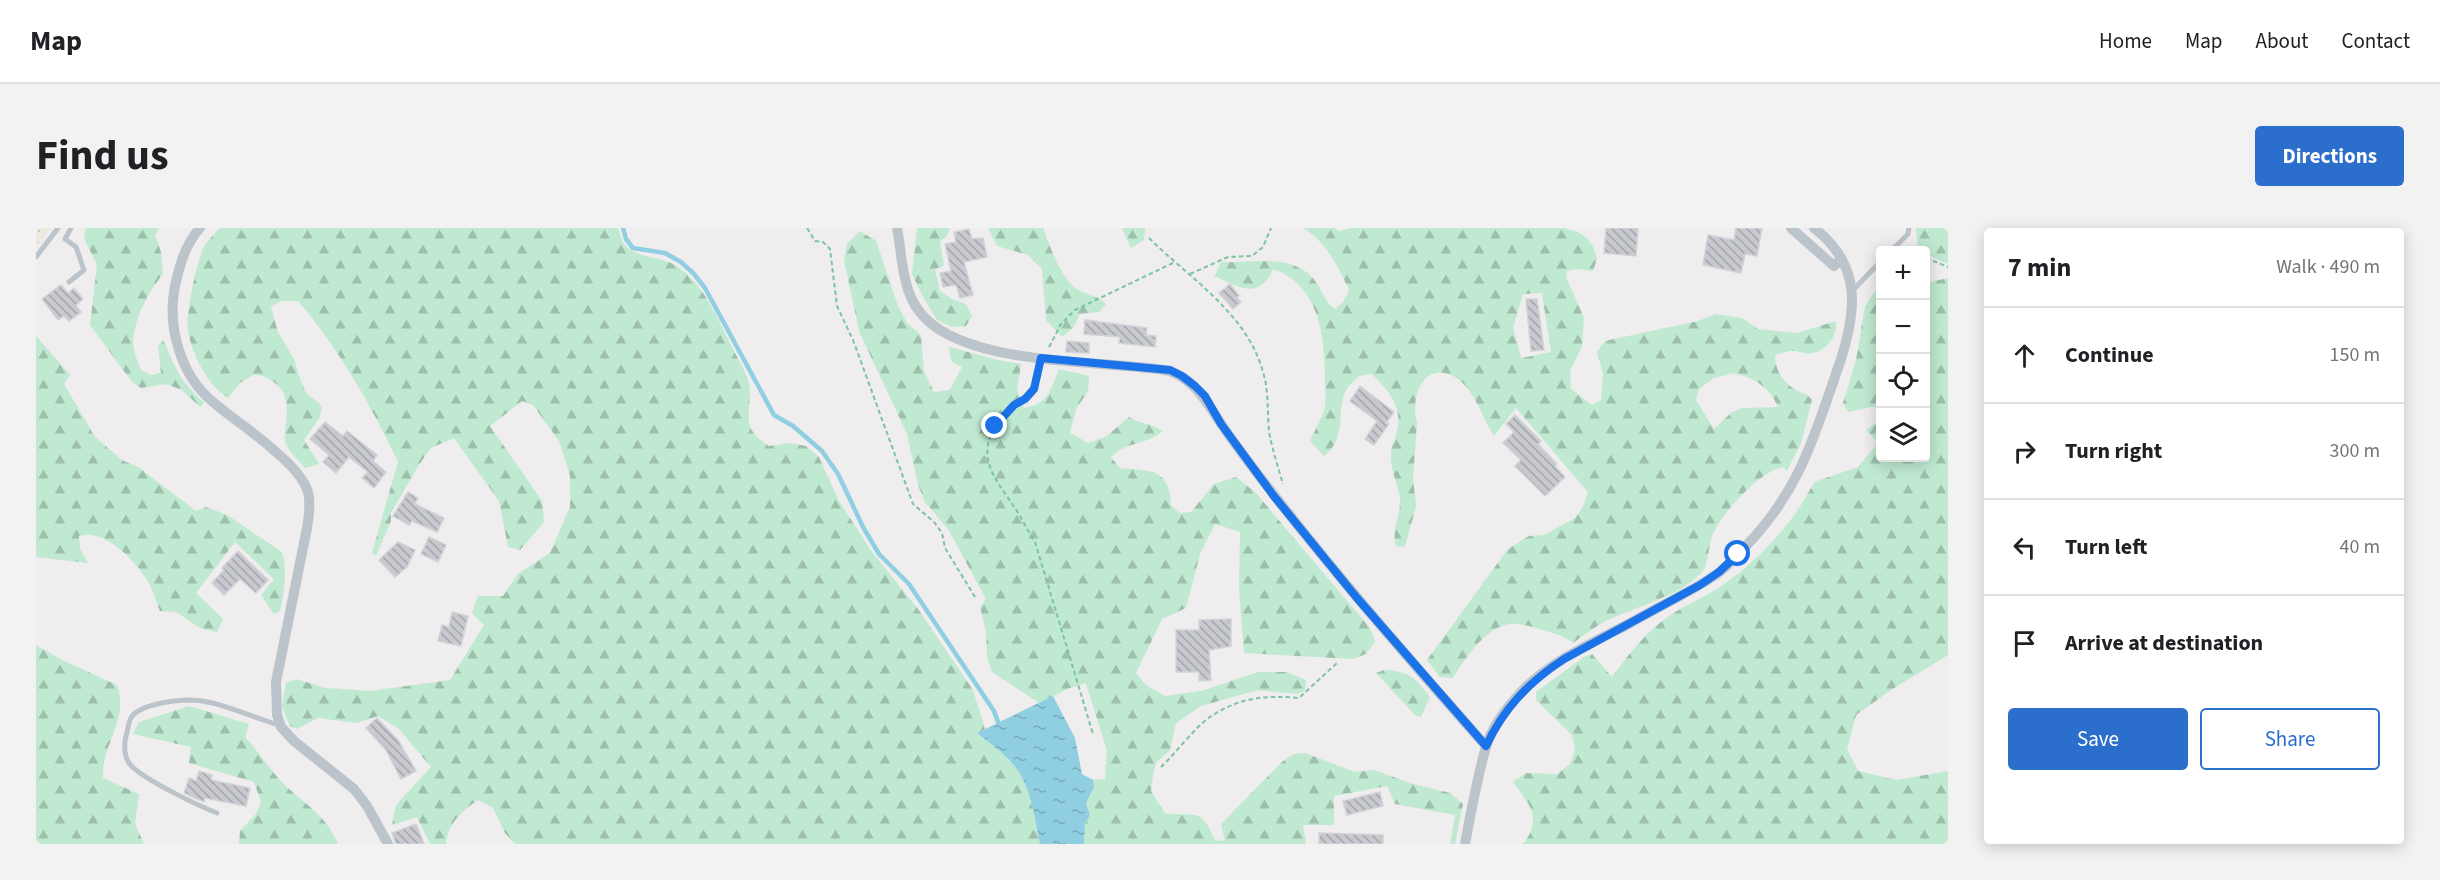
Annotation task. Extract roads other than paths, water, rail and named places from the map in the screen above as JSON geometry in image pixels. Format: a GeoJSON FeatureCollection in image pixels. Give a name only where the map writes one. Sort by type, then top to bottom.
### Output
{"type":"FeatureCollection","features":[{"type":"Feature","properties":{"kind":"street"},"geometry":{"type":"LineString","coordinates":[[200,228],[187,245],[173,297],[172,313],[182,361],[211,400],[266,442],[296,472],[308,491],[310,506],[308,528],[276,682],[277,715],[281,726],[308,754],[332,769],[354,789],[367,806],[388,844]]}},
{"type":"Feature","properties":{"kind":"street"},"geometry":{"type":"LineString","coordinates":[[897,228],[909,292],[918,310],[935,329],[991,350],[1044,358],[1170,370],[1195,386],[1205,396],[1221,424],[1273,495],[1357,598],[1486,746]]}},
{"type":"Feature","properties":{"kind":"street"},"geometry":{"type":"LineString","coordinates":[[1791,228],[1834,266],[1842,259]]}},
{"type":"Feature","properties":{"kind":"street"},"geometry":{"type":"LineString","coordinates":[[1465,844],[1486,746],[1507,709],[1523,690],[1545,672],[1719,572],[1761,531],[1789,494],[1818,426],[1852,319],[1853,290],[1842,259],[1832,244],[1814,228]]}},
{"type":"Feature","properties":{"kind":"lane"},"geometry":{"type":"LineString","coordinates":[[36,257],[58,228]]}},
{"type":"Feature","properties":{"kind":"lane"},"geometry":{"type":"LineString","coordinates":[[69,282],[84,270],[76,247],[65,239],[71,228]]}},
{"type":"Feature","properties":{"kind":"lane"},"geometry":{"type":"LineString","coordinates":[[1896,246],[1908,234],[1909,228]]}},
{"type":"Feature","properties":{"kind":"lane"},"geometry":{"type":"LineString","coordinates":[[1853,290],[1876,267]]}},
{"type":"Feature","properties":{"kind":"lane"},"geometry":{"type":"LineString","coordinates":[[217,813],[187,801],[130,764],[125,751],[125,741],[131,717],[140,710],[170,701],[207,701],[281,726]]}},
{"type":"Feature","properties":{"kind":"water"},"geometry":{"type":"Polygon","coordinates":[[[1053,696],[1075,738],[1082,774],[1093,780],[1094,787],[1086,803],[1090,815],[1085,824],[1084,844],[1040,844],[1032,804],[1021,776],[1008,758],[977,733],[1053,696]]]}},
{"type":"Feature","properties":{"kind":"waterway"},"geometry":{"type":"LineString","coordinates":[[623,228],[626,239],[633,248],[665,253],[681,262],[705,288],[774,415],[793,426],[822,451],[838,474],[863,527],[879,554],[909,584],[994,711],[998,722]]}}]}
